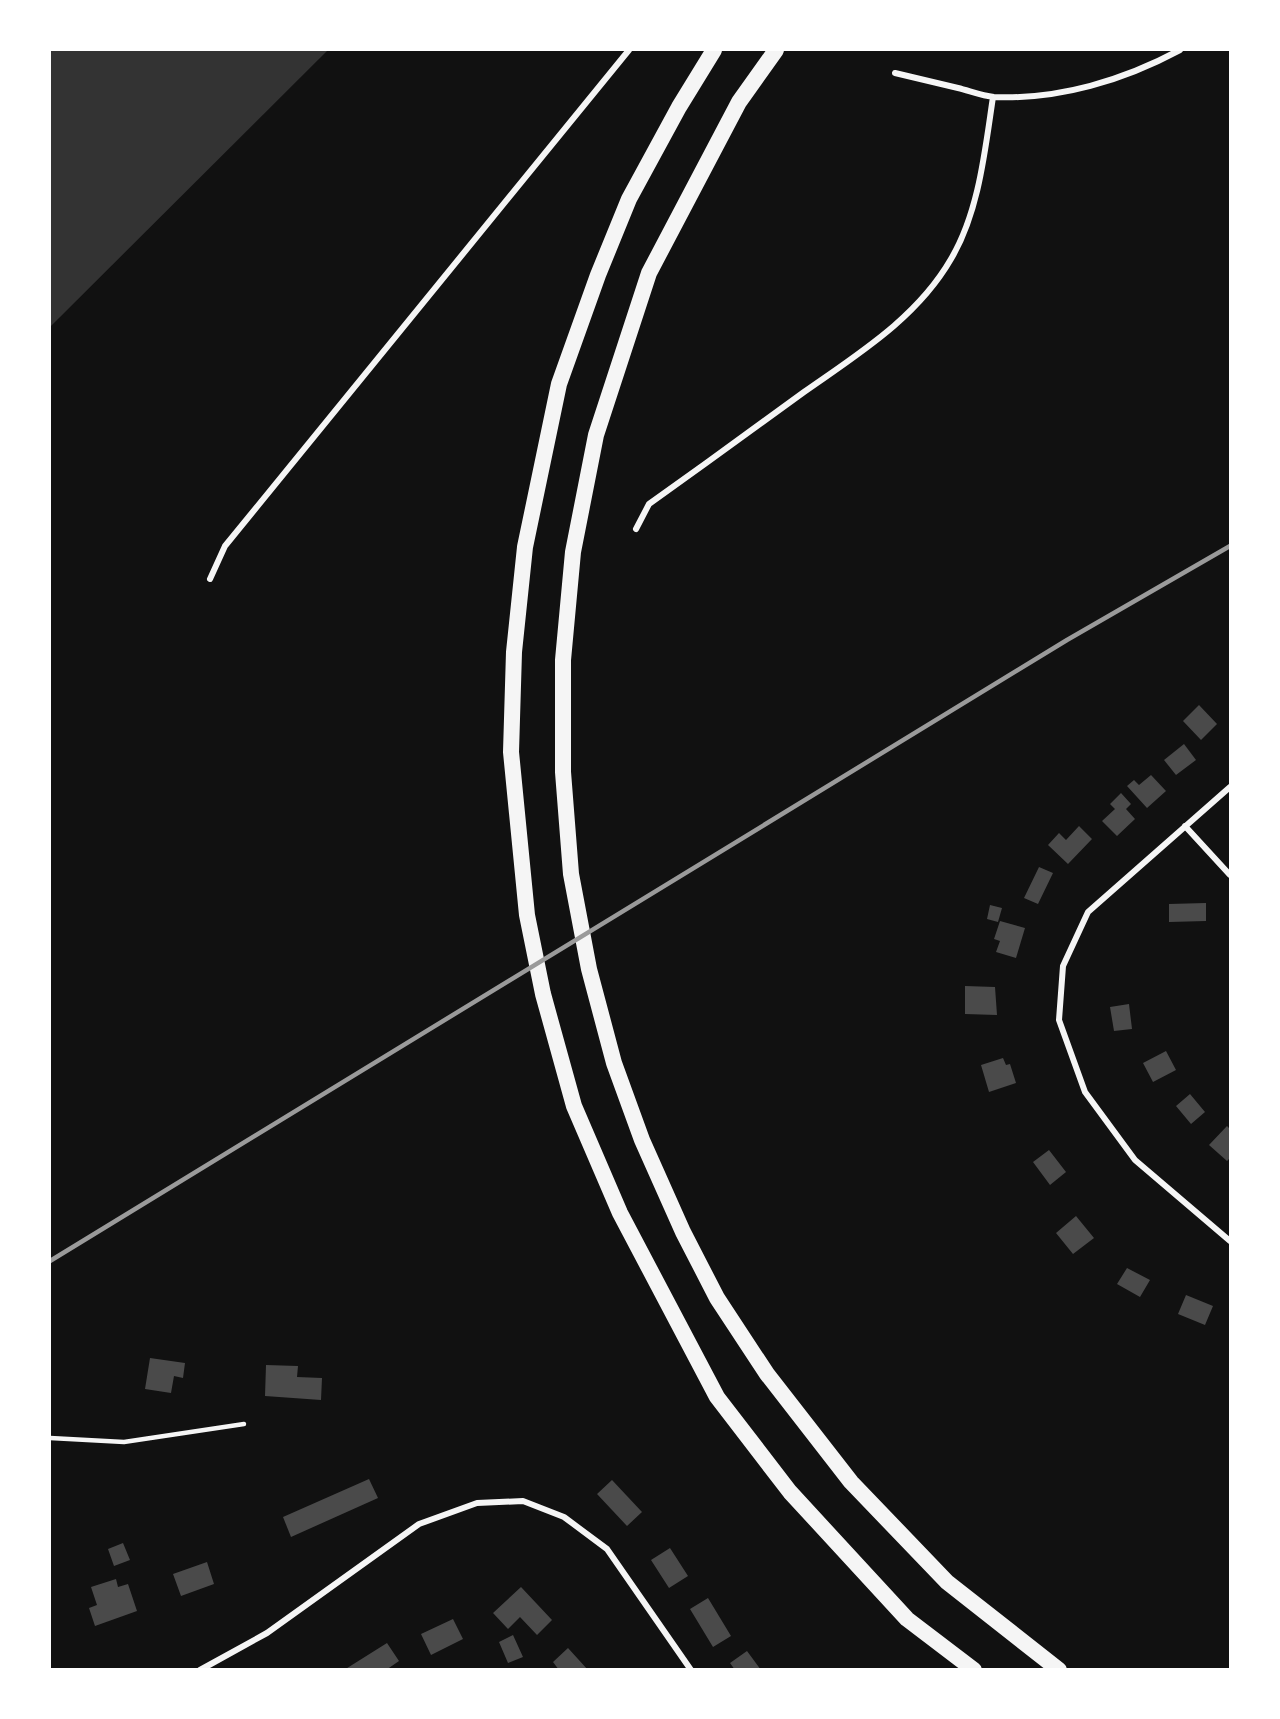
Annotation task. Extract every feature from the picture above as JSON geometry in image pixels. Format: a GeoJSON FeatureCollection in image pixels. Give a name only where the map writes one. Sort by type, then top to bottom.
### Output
{"type":"FeatureCollection","features":[{"type":"Feature","properties":{"kind":"highway"},"geometry":{"type":"LineString","coordinates":[[714,50],[679,107],[629,199],[597,275],[559,384],[525,547],[514,652],[511,752],[527,915],[543,994],[574,1106],[620,1213],[717,1397],[790,1492],[907,1619],[974,1670]]}},
{"type":"Feature","properties":{"kind":"highway"},"geometry":{"type":"LineString","coordinates":[[776,50],[738,102],[649,273],[596,435],[573,552],[563,660],[563,772],[573,885],[589,969],[614,1063],[642,1140],[717,1298],[767,1374],[851,1482],[947,1582],[1059,1670]]}},
{"type":"Feature","properties":{"kind":"street"},"geometry":{"type":"LineString","coordinates":[[210,579],[225,546],[628,50]]}},
{"type":"Feature","properties":{"kind":"street"},"geometry":{"type":"LineString","coordinates":[[895,73],[993,97],[1062,92],[1117,79],[1147,68],[1180,50]]}},
{"type":"Feature","properties":{"kind":"street"},"geometry":{"type":"LineString","coordinates":[[636,530],[649,504],[894,328],[934,285],[952,258],[967,221],[978,181],[993,97]]}},
{"type":"Feature","properties":{"kind":"street"},"geometry":{"type":"LineString","coordinates":[[1230,787],[1088,912],[1063,966],[1059,1020],[1085,1092],[1135,1160],[1230,1241]]}},
{"type":"Feature","properties":{"kind":"street"},"geometry":{"type":"LineString","coordinates":[[1185,826],[1230,875]]}},
{"type":"Feature","properties":{"kind":"street"},"geometry":{"type":"LineString","coordinates":[[201,1670],[267,1633],[419,1524],[477,1503],[523,1501],[564,1517],[607,1549],[691,1670]]}},
{"type":"Feature","properties":{"kind":"lane"},"geometry":{"type":"LineString","coordinates":[[50,1437],[124,1442],[243,1424]]}},
{"type":"Feature","properties":{"kind":"shaded area"},"geometry":{"type":"Polygon","coordinates":[[[50,50],[328,50],[50,327],[50,50]]]}},
{"type":"Feature","properties":{"kind":"building"},"geometry":{"type":"Polygon","coordinates":[[[1199,705],[1217,724],[1201,740],[1183,721],[1199,705]]]}},
{"type":"Feature","properties":{"kind":"building"},"geometry":{"type":"Polygon","coordinates":[[[1184,744],[1196,760],[1176,775],[1164,760],[1184,744]]]}},
{"type":"Feature","properties":{"kind":"building"},"geometry":{"type":"Polygon","coordinates":[[[1151,775],[1166,791],[1147,808],[1127,786],[1134,780],[1139,785],[1151,775]]]}},
{"type":"Feature","properties":{"kind":"building"},"geometry":{"type":"Polygon","coordinates":[[[1121,793],[1131,804],[1126,809],[1135,819],[1117,836],[1102,821],[1115,809],[1110,804],[1121,793]]]}},
{"type":"Feature","properties":{"kind":"building"},"geometry":{"type":"Polygon","coordinates":[[[1079,826],[1092,839],[1068,864],[1048,845],[1059,833],[1066,840],[1079,826]]]}},
{"type":"Feature","properties":{"kind":"building"},"geometry":{"type":"Polygon","coordinates":[[[1039,867],[1053,873],[1038,904],[1024,898],[1039,867]]]}},
{"type":"Feature","properties":{"kind":"building"},"geometry":{"type":"Polygon","coordinates":[[[1206,903],[1206,921],[1169,922],[1169,904],[1206,903]]]}},
{"type":"Feature","properties":{"kind":"building"},"geometry":{"type":"Polygon","coordinates":[[[990,905],[1002,908],[998,922],[987,919],[990,905]]]}},
{"type":"Feature","properties":{"kind":"building"},"geometry":{"type":"Polygon","coordinates":[[[1000,921],[1025,928],[1016,958],[996,952],[1000,941],[994,939],[1000,921]]]}},
{"type":"Feature","properties":{"kind":"building"},"geometry":{"type":"Polygon","coordinates":[[[965,986],[995,987],[997,1015],[965,1014],[965,986]]]}},
{"type":"Feature","properties":{"kind":"building"},"geometry":{"type":"Polygon","coordinates":[[[1129,1004],[1132,1029],[1114,1031],[1110,1007],[1129,1004]]]}},
{"type":"Feature","properties":{"kind":"building"},"geometry":{"type":"Polygon","coordinates":[[[1166,1051],[1176,1070],[1153,1082],[1143,1063],[1166,1051]]]}},
{"type":"Feature","properties":{"kind":"building"},"geometry":{"type":"Polygon","coordinates":[[[1003,1058],[1006,1065],[1010,1064],[1016,1083],[989,1092],[981,1065],[1003,1058]]]}},
{"type":"Feature","properties":{"kind":"building"},"geometry":{"type":"Polygon","coordinates":[[[1190,1094],[1205,1112],[1191,1124],[1176,1106],[1190,1094]]]}},
{"type":"Feature","properties":{"kind":"building"},"geometry":{"type":"Polygon","coordinates":[[[1227,1126],[1230,1129],[1230,1158],[1227,1161],[1209,1145],[1227,1126]]]}},
{"type":"Feature","properties":{"kind":"building"},"geometry":{"type":"Polygon","coordinates":[[[1049,1150],[1066,1172],[1050,1185],[1033,1162],[1049,1150]]]}},
{"type":"Feature","properties":{"kind":"building"},"geometry":{"type":"Polygon","coordinates":[[[1076,1216],[1094,1238],[1073,1254],[1056,1233],[1076,1216]]]}},
{"type":"Feature","properties":{"kind":"building"},"geometry":{"type":"Polygon","coordinates":[[[1127,1268],[1150,1280],[1140,1297],[1117,1284],[1127,1268]]]}},
{"type":"Feature","properties":{"kind":"building"},"geometry":{"type":"Polygon","coordinates":[[[1186,1295],[1213,1306],[1205,1325],[1178,1314],[1186,1295]]]}},
{"type":"Feature","properties":{"kind":"building"},"geometry":{"type":"Polygon","coordinates":[[[150,1358],[185,1363],[183,1378],[174,1376],[171,1393],[145,1389],[150,1358]]]}},
{"type":"Feature","properties":{"kind":"building"},"geometry":{"type":"Polygon","coordinates":[[[266,1365],[298,1366],[297,1377],[322,1378],[321,1400],[265,1396],[266,1365]]]}},
{"type":"Feature","properties":{"kind":"building"},"geometry":{"type":"Polygon","coordinates":[[[369,1479],[378,1498],[291,1537],[283,1517],[369,1479]]]}},
{"type":"Feature","properties":{"kind":"building"},"geometry":{"type":"Polygon","coordinates":[[[612,1480],[642,1512],[627,1526],[597,1494],[612,1480]]]}},
{"type":"Feature","properties":{"kind":"building"},"geometry":{"type":"Polygon","coordinates":[[[123,1543],[130,1560],[114,1566],[108,1549],[123,1543]]]}},
{"type":"Feature","properties":{"kind":"building"},"geometry":{"type":"Polygon","coordinates":[[[670,1548],[688,1576],[669,1588],[651,1560],[670,1548]]]}},
{"type":"Feature","properties":{"kind":"building"},"geometry":{"type":"Polygon","coordinates":[[[207,1562],[214,1584],[181,1596],[173,1574],[207,1562]]]}},
{"type":"Feature","properties":{"kind":"building"},"geometry":{"type":"Polygon","coordinates":[[[116,1579],[118,1587],[128,1584],[137,1611],[95,1626],[89,1608],[97,1605],[91,1587],[116,1579]]]}},
{"type":"Feature","properties":{"kind":"building"},"geometry":{"type":"Polygon","coordinates":[[[521,1587],[552,1620],[537,1635],[520,1617],[508,1629],[493,1613],[521,1587]]]}},
{"type":"Feature","properties":{"kind":"building"},"geometry":{"type":"Polygon","coordinates":[[[708,1598],[731,1636],[713,1647],[690,1609],[708,1598]]]}},
{"type":"Feature","properties":{"kind":"building"},"geometry":{"type":"Polygon","coordinates":[[[453,1619],[463,1639],[431,1655],[421,1634],[453,1619]]]}},
{"type":"Feature","properties":{"kind":"building"},"geometry":{"type":"Polygon","coordinates":[[[513,1635],[523,1657],[508,1663],[499,1642],[513,1635]]]}},
{"type":"Feature","properties":{"kind":"building"},"geometry":{"type":"Polygon","coordinates":[[[387,1643],[399,1661],[386,1670],[344,1670],[387,1643]]]}},
{"type":"Feature","properties":{"kind":"building"},"geometry":{"type":"Polygon","coordinates":[[[568,1648],[588,1670],[559,1670],[553,1662],[568,1648]]]}},
{"type":"Feature","properties":{"kind":"building"},"geometry":{"type":"Polygon","coordinates":[[[747,1651],[761,1670],[735,1670],[730,1663],[747,1651]]]}},
{"type":"Feature","properties":{"kind":"railway"},"geometry":{"type":"LineString","coordinates":[[50,1261],[1067,640],[1230,546]]}}]}
